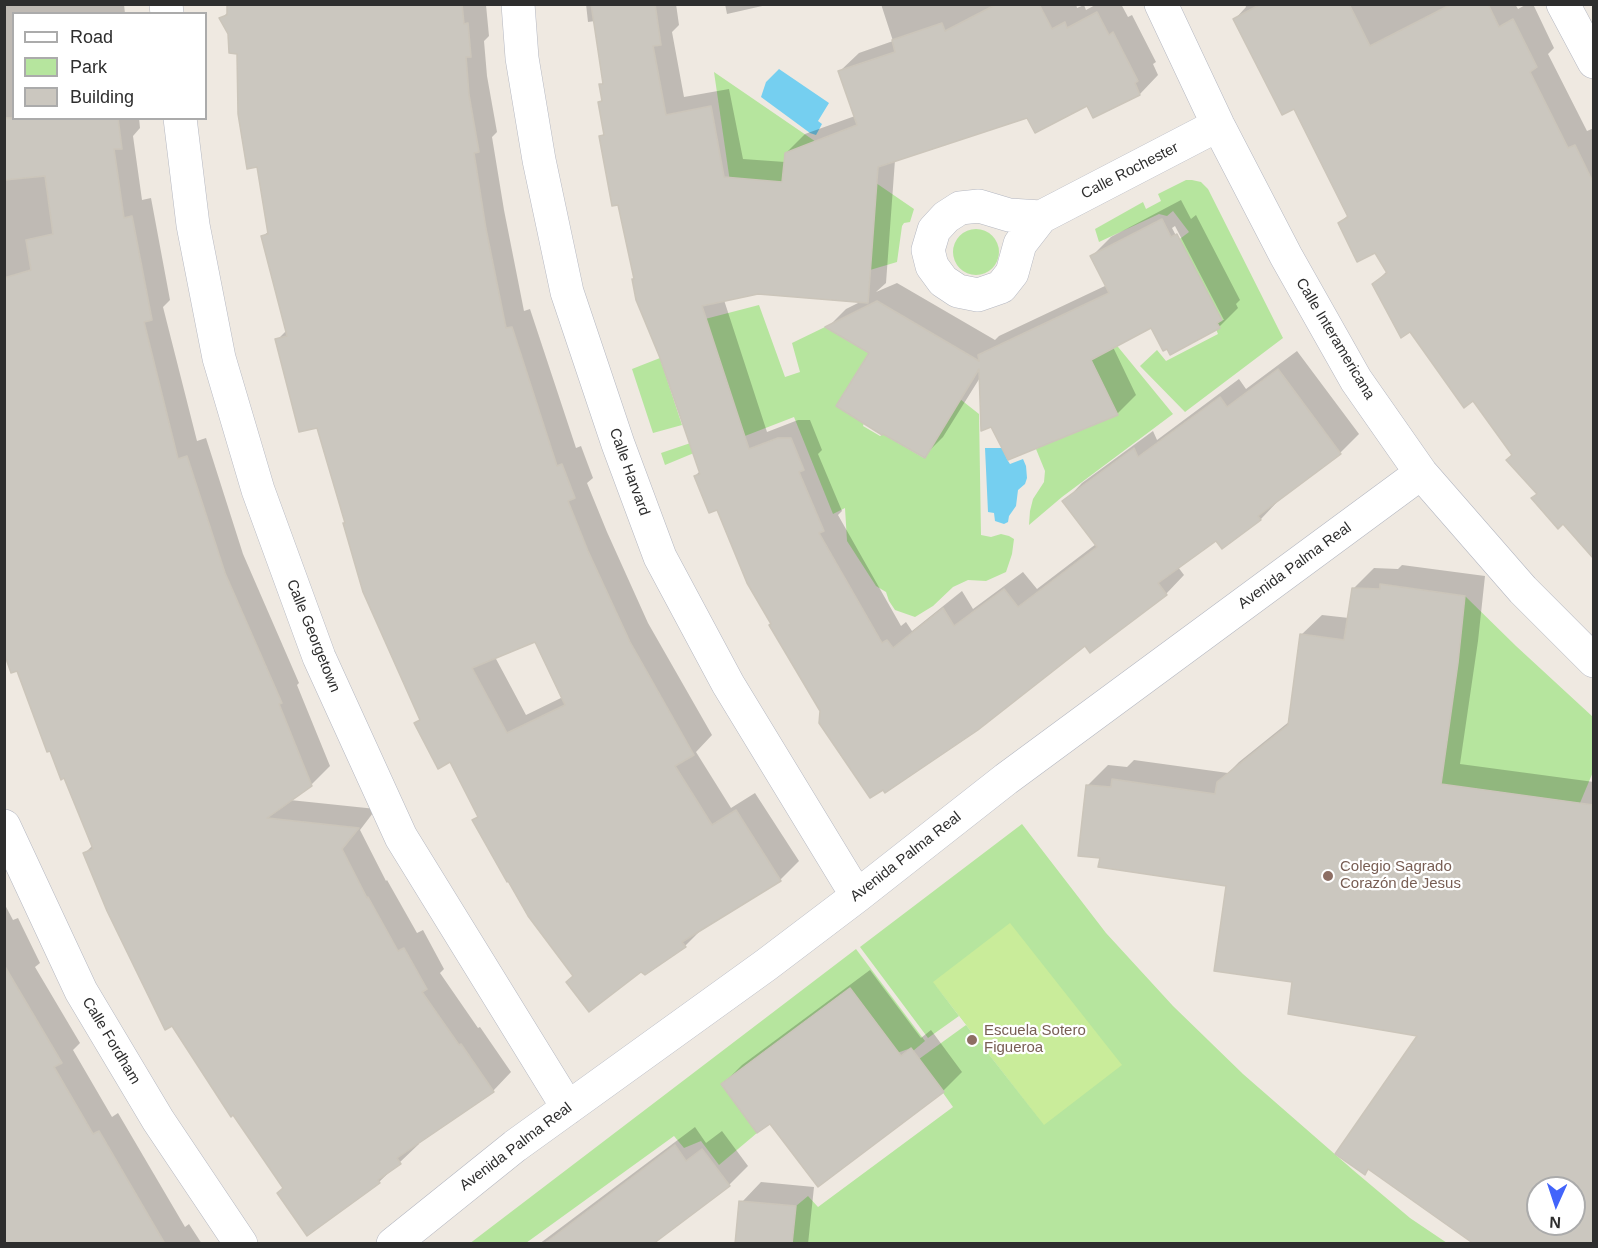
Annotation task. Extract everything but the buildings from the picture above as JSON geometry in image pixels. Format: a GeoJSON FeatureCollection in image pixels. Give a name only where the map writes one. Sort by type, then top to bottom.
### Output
{"type":"FeatureCollection","features":[{"type":"Feature","properties":{"kind":"street","name":"Calle Harvard"},"geometry":{"type":"LineString","coordinates":[[518,4],[522,58],[539,160],[567,292],[618,444],[660,558],[728,684],[857,897]]}},
{"type":"Feature","properties":{"kind":"street","name":"Calle Interamericana"},"geometry":{"type":"LineString","coordinates":[[1161,4],[1218,125],[1286,256],[1356,380],[1422,473],[1523,590],[1593,661]]}},
{"type":"Feature","properties":{"kind":"street"},"geometry":{"type":"LineString","coordinates":[[1563,4],[1593,62]]}},
{"type":"Feature","properties":{"kind":"street","name":"Calle Georgetown"},"geometry":{"type":"LineString","coordinates":[[180,120],[193,225],[219,358],[258,490],[319,657],[401,837],[568,1108]]}},
{"type":"Feature","properties":{"kind":"street","name":"Calle Rochester"},"geometry":{"type":"LineString","coordinates":[[1041,217],[1218,125]]}},
{"type":"Feature","properties":{"kind":"street","name":"Avenida Palma Real"},"geometry":{"type":"LineString","coordinates":[[393,1244],[515,1146],[766,965],[857,897],[1006,779],[1422,473]]}},
{"type":"Feature","properties":{"kind":"street","name":"Calle Fordham"},"geometry":{"type":"LineString","coordinates":[[4,826],[81,991],[158,1120],[241,1244]]}},
{"type":"Feature","properties":{"kind":"green space"},"geometry":{"type":"Polygon","coordinates":[[[714,72],[914,209],[910,222],[902,226],[897,262],[870,270],[784,164],[782,182],[758,180],[737,230],[714,72]]]}},
{"type":"Feature","properties":{"kind":"green space"},"geometry":{"type":"Polygon","coordinates":[[[1186,180],[1201,182],[1208,189],[1283,338],[1185,412],[1140,366],[1157,350],[1166,361],[1218,334],[1177,241],[1189,232],[1173,211],[1167,216],[1159,214],[1099,242],[1095,229],[1143,202],[1146,209],[1161,201],[1158,194],[1186,180]]]}},
{"type":"Feature","properties":{"kind":"green space"},"geometry":{"type":"Polygon","coordinates":[[[976,229],[992,236],[999,252],[992,268],[976,275],[960,268],[953,252],[960,236],[976,229]]]}},
{"type":"Feature","properties":{"kind":"green space"},"geometry":{"type":"Polygon","coordinates":[[[759,305],[785,377],[800,372],[792,343],[825,327],[869,353],[836,406],[864,423],[863,426],[880,436],[883,434],[924,458],[960,399],[979,414],[981,535],[991,537],[1001,534],[1014,539],[1006,572],[986,581],[968,580],[953,587],[933,606],[915,617],[895,610],[886,592],[876,586],[847,541],[845,508],[833,514],[794,417],[732,441],[730,438],[665,465],[661,453],[729,430],[655,332],[759,305]]]}},
{"type":"Feature","properties":{"kind":"green space"},"geometry":{"type":"Polygon","coordinates":[[[1114,342],[1173,414],[1062,497],[1029,525],[1033,499],[1044,482],[1045,471],[1036,449],[1115,410],[1089,355],[1114,342]]]}},
{"type":"Feature","properties":{"kind":"green space"},"geometry":{"type":"Polygon","coordinates":[[[660,358],[682,425],[653,433],[632,369],[660,358]]]}},
{"type":"Feature","properties":{"kind":"green space"},"geometry":{"type":"Polygon","coordinates":[[[1465,596],[1593,717],[1593,772],[1580,803],[1441,784],[1465,596]]]}},
{"type":"Feature","properties":{"kind":"green space","name":"Escuela Sotero Figueroa"},"geometry":{"type":"Polygon","coordinates":[[[1022,824],[1106,933],[1173,1006],[1243,1074],[1353,1170],[1410,1218],[1447,1243],[792,1244],[796,1206],[808,1196],[818,1207],[953,1107],[919,1059],[966,1025],[1044,1125],[933,982],[959,1016],[928,1038],[860,947],[1022,824]]]}},
{"type":"Feature","properties":{"kind":"green space"},"geometry":{"type":"Polygon","coordinates":[[[1010,923],[1122,1065],[1044,1125],[933,982],[1010,923]]]}},
{"type":"Feature","properties":{"kind":"green space"},"geometry":{"type":"Polygon","coordinates":[[[856,949],[925,1041],[913,1051],[911,1048],[897,1053],[850,988],[721,1084],[757,1133],[719,1165],[701,1141],[684,1148],[674,1136],[526,1243],[469,1244],[856,949]]]}},
{"type":"Feature","properties":{"kind":"water"},"geometry":{"type":"Polygon","coordinates":[[[779,69],[829,103],[818,121],[822,124],[816,135],[761,97],[766,82],[779,69]]]}},
{"type":"Feature","properties":{"kind":"water"},"geometry":{"type":"Polygon","coordinates":[[[985,448],[1002,448],[1010,464],[1023,459],[1026,466],[1025,484],[1018,490],[1016,506],[1008,522],[1004,524],[995,521],[994,513],[988,512],[985,448]]]}},
{"type":"Feature","properties":{"kind":"place","name":"Colegio Sagrado Corazón de Jesus"},"geometry":{"type":"Point","coordinates":[1328,876]}},
{"type":"Feature","properties":{"kind":"place","name":"Escuela Sotero Figueroa"},"geometry":{"type":"Point","coordinates":[972,1040]}}]}
